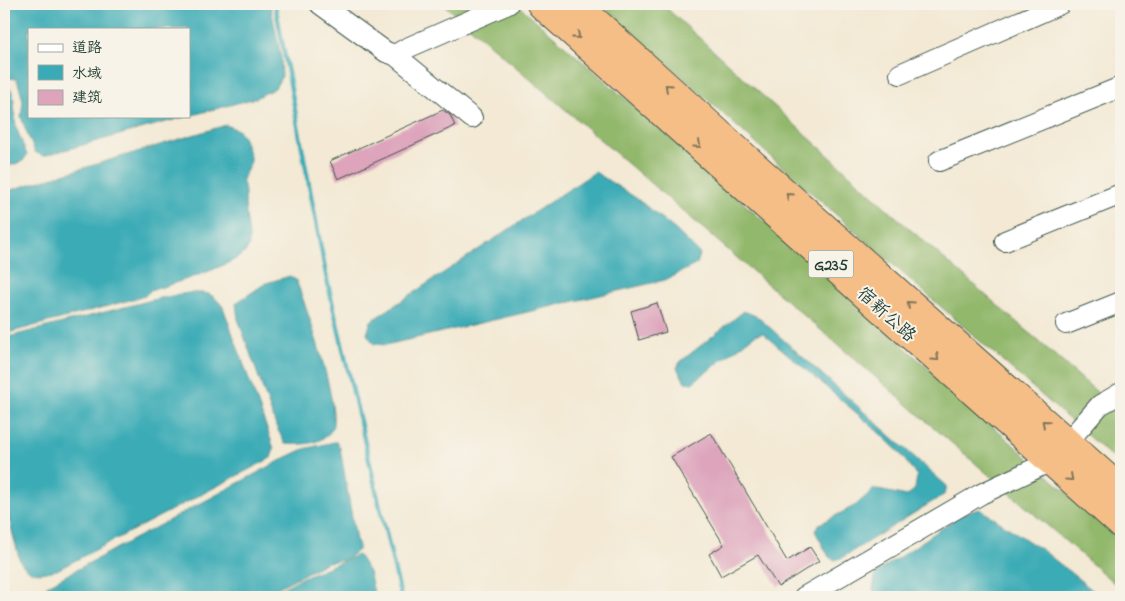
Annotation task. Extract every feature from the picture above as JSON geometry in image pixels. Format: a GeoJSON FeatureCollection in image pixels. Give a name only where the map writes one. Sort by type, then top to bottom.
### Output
{"type":"FeatureCollection","features":[{"type":"Feature","properties":{"kind":"highway","name":"宿新公路"},"geometry":{"type":"LineString","coordinates":[[541,4],[1059,452],[1121,490]]}},
{"type":"Feature","properties":{"kind":"highway","name":"宿新公路"},"geometry":{"type":"LineString","coordinates":[[576,4],[753,164],[1059,452],[1121,524]]}},
{"type":"Feature","properties":{"kind":"street"},"geometry":{"type":"LineString","coordinates":[[320,4],[386,52],[395,55],[472,118]]}},
{"type":"Feature","properties":{"kind":"street"},"geometry":{"type":"LineString","coordinates":[[395,55],[508,4]]}},
{"type":"Feature","properties":{"kind":"street"},"geometry":{"type":"LineString","coordinates":[[900,74],[1060,4]]}},
{"type":"Feature","properties":{"kind":"street"},"geometry":{"type":"LineString","coordinates":[[939,161],[1121,87]]}},
{"type":"Feature","properties":{"kind":"street"},"geometry":{"type":"LineString","coordinates":[[1005,241],[1121,194]]}},
{"type":"Feature","properties":{"kind":"street"},"geometry":{"type":"LineString","coordinates":[[1066,324],[1121,302]]}},
{"type":"Feature","properties":{"kind":"street"},"geometry":{"type":"LineString","coordinates":[[804,597],[981,494],[1059,452],[1100,405],[1121,394]]}},
{"type":"Feature","properties":{"kind":"green space"},"geometry":{"type":"Polygon","coordinates":[[[443,4],[517,4],[692,157],[1121,541],[1121,589],[443,4]]]}},
{"type":"Feature","properties":{"kind":"green space"},"geometry":{"type":"Polygon","coordinates":[[[601,4],[662,4],[904,224],[1121,413],[1121,465],[790,174],[601,4]]]}},
{"type":"Feature","properties":{"kind":"water"},"geometry":{"type":"Polygon","coordinates":[[[4,4],[270,4],[281,58],[282,76],[275,88],[256,98],[190,116],[190,28],[28,28],[28,118],[181,118],[43,156],[35,152],[21,117],[23,101],[17,79],[9,78],[4,80],[4,4]]]}},
{"type":"Feature","properties":{"kind":"water"},"geometry":{"type":"Polygon","coordinates":[[[4,87],[8,87],[13,91],[16,127],[27,155],[23,161],[4,168],[4,87]]]}},
{"type":"Feature","properties":{"kind":"water"},"geometry":{"type":"Polygon","coordinates":[[[226,125],[238,130],[243,136],[250,156],[250,164],[242,180],[249,240],[248,248],[243,254],[233,261],[204,273],[150,291],[145,296],[4,334],[4,192],[226,125]]]}},
{"type":"Feature","properties":{"kind":"water"},"geometry":{"type":"Polygon","coordinates":[[[595,172],[636,198],[677,231],[700,254],[697,264],[665,280],[386,345],[374,344],[367,334],[371,321],[595,172]]]}},
{"type":"Feature","properties":{"kind":"water"},"geometry":{"type":"Polygon","coordinates":[[[290,276],[296,280],[307,311],[328,381],[332,403],[333,420],[331,431],[327,436],[316,442],[304,444],[285,444],[276,426],[238,319],[236,303],[266,283],[290,276]]]}},
{"type":"Feature","properties":{"kind":"water"},"geometry":{"type":"Polygon","coordinates":[[[188,293],[208,294],[215,298],[223,307],[274,449],[271,458],[57,570],[36,573],[28,570],[20,561],[4,501],[4,338],[160,298],[188,293]]]}},
{"type":"Feature","properties":{"kind":"water"},"geometry":{"type":"Polygon","coordinates":[[[744,311],[758,317],[947,486],[945,494],[843,557],[835,560],[829,557],[815,531],[818,525],[856,505],[874,489],[907,496],[915,489],[917,476],[899,452],[874,428],[763,333],[755,335],[692,383],[685,382],[677,368],[680,362],[744,311]]]}},
{"type":"Feature","properties":{"kind":"water"},"geometry":{"type":"Polygon","coordinates":[[[337,442],[340,448],[356,540],[359,546],[358,550],[351,556],[343,560],[327,562],[260,597],[39,597],[48,585],[287,457],[304,449],[337,442]]]}},
{"type":"Feature","properties":{"kind":"water"},"geometry":{"type":"Polygon","coordinates":[[[980,509],[1045,552],[1101,597],[876,597],[873,589],[876,573],[964,513],[980,509]]]}},
{"type":"Feature","properties":{"kind":"water"},"geometry":{"type":"Polygon","coordinates":[[[358,555],[369,572],[375,597],[266,597],[303,577],[358,555]]]}},
{"type":"Feature","properties":{"kind":"building"},"geometry":{"type":"Polygon","coordinates":[[[443,110],[450,115],[455,126],[338,179],[330,161],[443,110]]]}},
{"type":"Feature","properties":{"kind":"building"},"geometry":{"type":"Polygon","coordinates":[[[657,303],[666,332],[639,340],[631,311],[657,303]]]}},
{"type":"Feature","properties":{"kind":"building"},"geometry":{"type":"Polygon","coordinates":[[[711,433],[787,561],[810,547],[819,561],[778,587],[758,555],[721,576],[709,554],[724,545],[671,457],[711,433]]]}},
{"type":"Feature","properties":{"kind":"waterway"},"geometry":{"type":"LineString","coordinates":[[275,4],[327,280],[401,597]]}}]}
